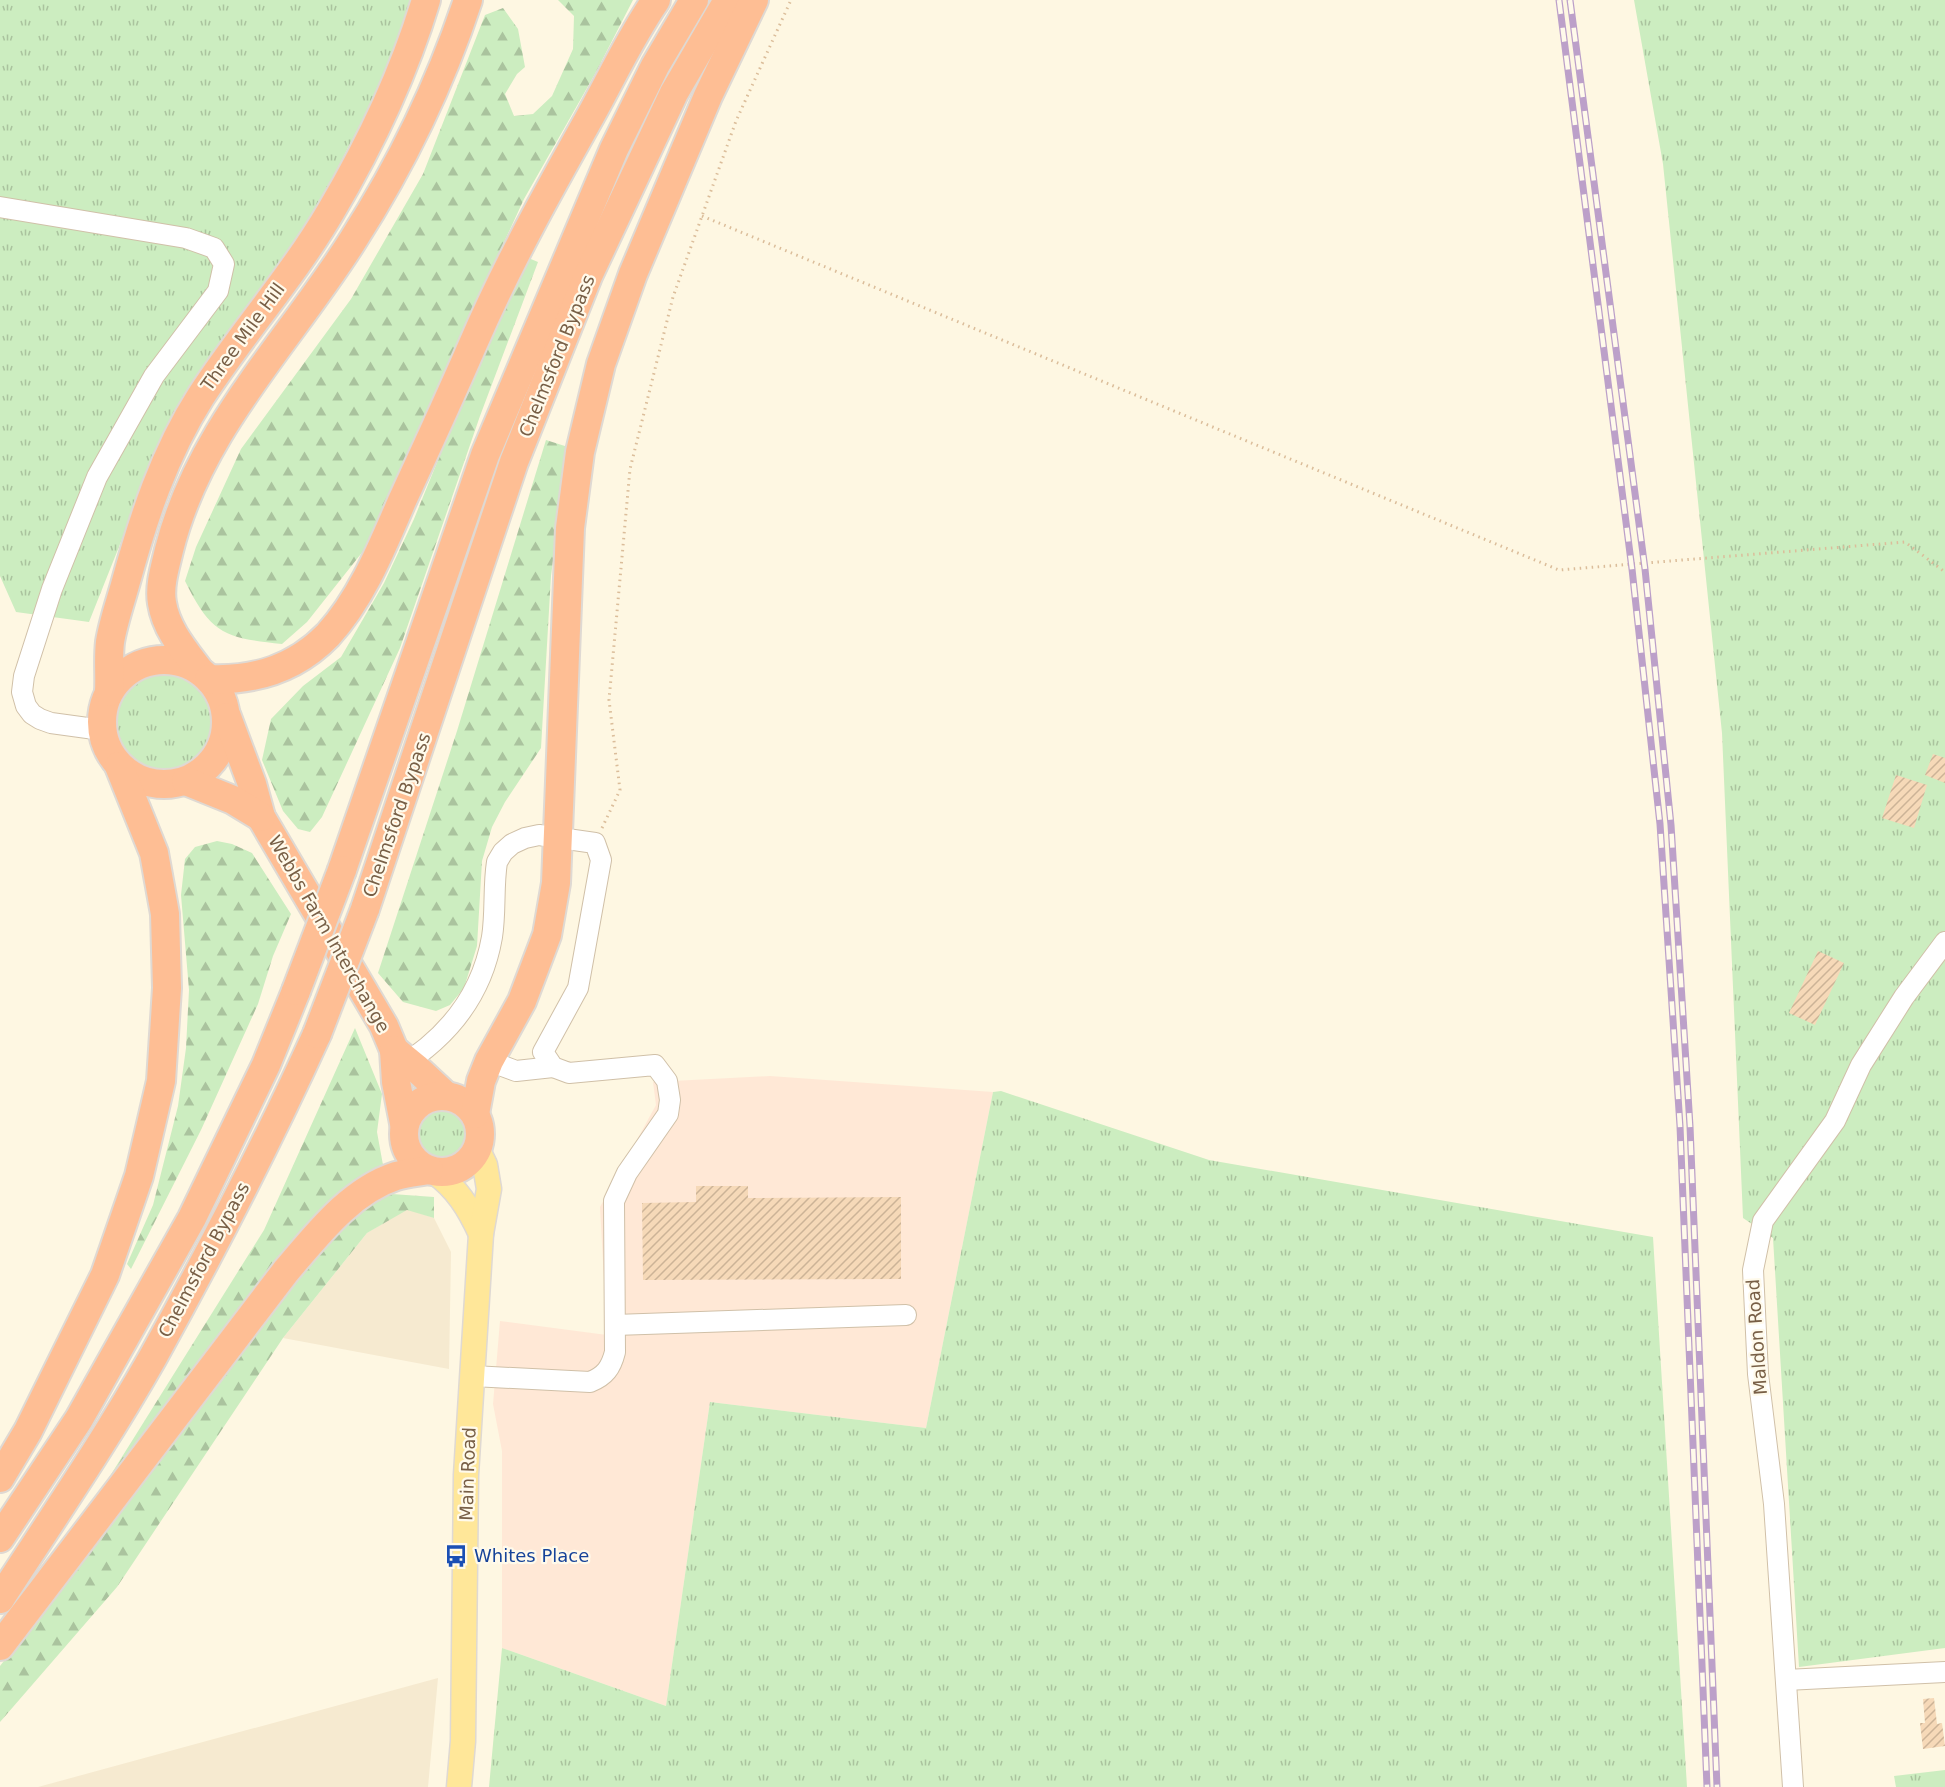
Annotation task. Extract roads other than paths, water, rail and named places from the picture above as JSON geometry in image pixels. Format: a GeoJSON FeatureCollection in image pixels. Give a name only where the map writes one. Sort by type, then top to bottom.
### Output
{"type":"FeatureCollection","features":[{"type":"Feature","properties":{"kind":"highway","name":"Three Mile Hill"},"geometry":{"type":"LineString","coordinates":[[110,692],[111,642],[118,610],[142,527],[170,451],[189,414],[332,211],[381,116],[409,50],[426,0]]}},
{"type":"Feature","properties":{"kind":"highway","name":"Three Mile Hill"},"geometry":{"type":"LineString","coordinates":[[204,674],[178,644],[162,603],[162,582],[179,518],[202,463],[237,402],[323,284],[381,193],[422,118],[445,66],[468,0]]}},
{"type":"Feature","properties":{"kind":"highway"},"geometry":{"type":"LineString","coordinates":[[0,1478],[28,1431],[105,1275],[139,1176],[161,1081],[167,988],[165,914],[154,853],[119,766],[108,750],[102,730],[103,709],[110,692],[126,672],[153,660],[177,660],[204,674],[239,679],[261,675],[293,663],[329,634],[363,586],[379,555],[474,341],[534,218],[656,0]]}},
{"type":"Feature","properties":{"kind":"highway","name":"Chelmsford Bypass"},"geometry":{"type":"LineString","coordinates":[[0,1538],[79,1419],[192,1218],[266,1065],[342,870],[485,455],[614,149],[655,66],[694,0]]}},
{"type":"Feature","properties":{"kind":"highway","name":"Chelmsford Bypass"},"geometry":{"type":"LineString","coordinates":[[0,1599],[77,1482],[152,1359],[219,1233],[288,1097],[317,1034],[365,909],[518,451],[588,276],[674,93],[728,0]]}},
{"type":"Feature","properties":{"kind":"highway"},"geometry":{"type":"LineString","coordinates":[[0,1646],[286,1270],[313,1240],[341,1211],[377,1185],[397,1176],[458,1169],[473,1156],[477,1148],[480,1132],[475,1114],[482,1080],[489,1061],[522,1001],[547,935],[555,883],[558,839],[570,528],[580,452],[601,364],[633,274],[708,96],[754,0]]}},
{"type":"Feature","properties":{"kind":"highway"},"geometry":{"type":"LineString","coordinates":[[119,766],[137,778],[156,784],[171,784],[186,781],[200,774],[213,762],[222,748],[227,717],[223,700],[204,674]]}},
{"type":"Feature","properties":{"kind":"highway","name":"Webbs Farm Interchange"},"geometry":{"type":"LineString","coordinates":[[227,717],[252,784],[261,818],[384,1026],[399,1060],[404,1123]]}},
{"type":"Feature","properties":{"kind":"highway","name":"Webbs Farm Interchange"},"geometry":{"type":"LineString","coordinates":[[186,781],[233,800],[261,818]]}},
{"type":"Feature","properties":{"kind":"highway","name":"Webbs Farm Interchange"},"geometry":{"type":"LineString","coordinates":[[399,1060],[445,1095]]}},
{"type":"Feature","properties":{"kind":"highway"},"geometry":{"type":"LineString","coordinates":[[431,1171],[415,1162],[408,1154],[404,1143],[404,1123],[414,1107],[431,1097],[445,1095],[460,1100],[475,1114]]}},
{"type":"Feature","properties":{"kind":"main road","name":"Main Road"},"geometry":{"type":"LineString","coordinates":[[459,1787],[463,1742],[466,1475],[481,1234],[489,1189],[485,1165],[477,1148]]}},
{"type":"Feature","properties":{"kind":"main road","name":"Main Road"},"geometry":{"type":"LineString","coordinates":[[431,1171],[447,1181],[457,1192],[468,1207],[481,1234]]}},
{"type":"Feature","properties":{"kind":"street"},"geometry":{"type":"LineString","coordinates":[[0,207],[186,238],[214,248],[224,264],[218,291],[154,376],[97,477],[52,589],[24,676],[22,692],[26,706],[32,714],[51,723],[102,730]]}},
{"type":"Feature","properties":{"kind":"street"},"geometry":{"type":"LineString","coordinates":[[399,1060],[430,1046],[444,1033],[480,982],[492,936],[497,862],[512,844],[539,835],[595,843],[601,860],[578,988],[543,1052],[553,1067]]}},
{"type":"Feature","properties":{"kind":"street","name":"Maldon Road"},"geometry":{"type":"LineString","coordinates":[[1793,1787],[1774,1504],[1758,1374],[1753,1270],[1763,1221],[1835,1121],[1861,1065],[1904,997],[1945,942]]}},
{"type":"Feature","properties":{"kind":"street"},"geometry":{"type":"LineString","coordinates":[[472,1376],[590,1382],[601,1377],[611,1366],[615,1352],[614,1201],[627,1173],[668,1114],[670,1100],[667,1081],[655,1065],[568,1073],[553,1067],[516,1071],[489,1061]]}},
{"type":"Feature","properties":{"kind":"street"},"geometry":{"type":"LineString","coordinates":[[615,1325],[906,1315]]}},
{"type":"Feature","properties":{"kind":"street"},"geometry":{"type":"LineString","coordinates":[[1786,1680],[1945,1672]]}},
{"type":"Feature","properties":{"kind":"railway"},"geometry":{"type":"LineString","coordinates":[[1559,0],[1632,569],[1660,824],[1680,1126],[1707,1787]]}},
{"type":"Feature","properties":{"kind":"railway"},"geometry":{"type":"LineString","coordinates":[[1570,0],[1645,569],[1671,825],[1690,1126],[1717,1787]]}},
{"type":"Feature","properties":{"kind":"place","name":"Whites Place"},"geometry":{"type":"Point","coordinates":[456,1556]}}]}
